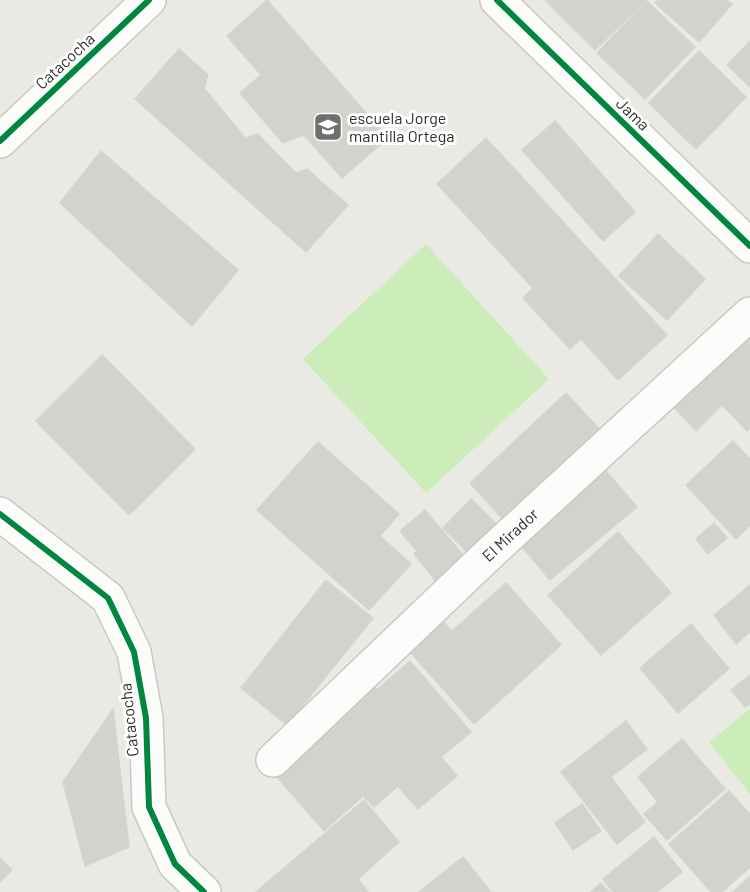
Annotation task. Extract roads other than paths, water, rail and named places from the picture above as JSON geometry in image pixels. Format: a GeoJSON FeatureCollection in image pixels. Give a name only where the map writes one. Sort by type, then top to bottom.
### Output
{"type":"FeatureCollection","features":[{"type":"Feature","properties":{"kind":"street","name":"Catacocha"},"geometry":{"type":"LineString","coordinates":[[0,141],[149,0]]}},
{"type":"Feature","properties":{"kind":"street","name":"Jama"},"geometry":{"type":"LineString","coordinates":[[497,0],[750,246]]}},
{"type":"Feature","properties":{"kind":"street","name":"El Mirador"},"geometry":{"type":"LineString","coordinates":[[273,760],[488,555],[750,314]]}},
{"type":"Feature","properties":{"kind":"street","name":"Catacocha"},"geometry":{"type":"LineString","coordinates":[[0,514],[108,598],[134,652],[146,718],[148,807],[175,864],[204,892]]}},
{"type":"Feature","properties":{"kind":"place","name":"escuela Jorge mantilla Ortega"},"geometry":{"type":"Point","coordinates":[328,127]}}]}
